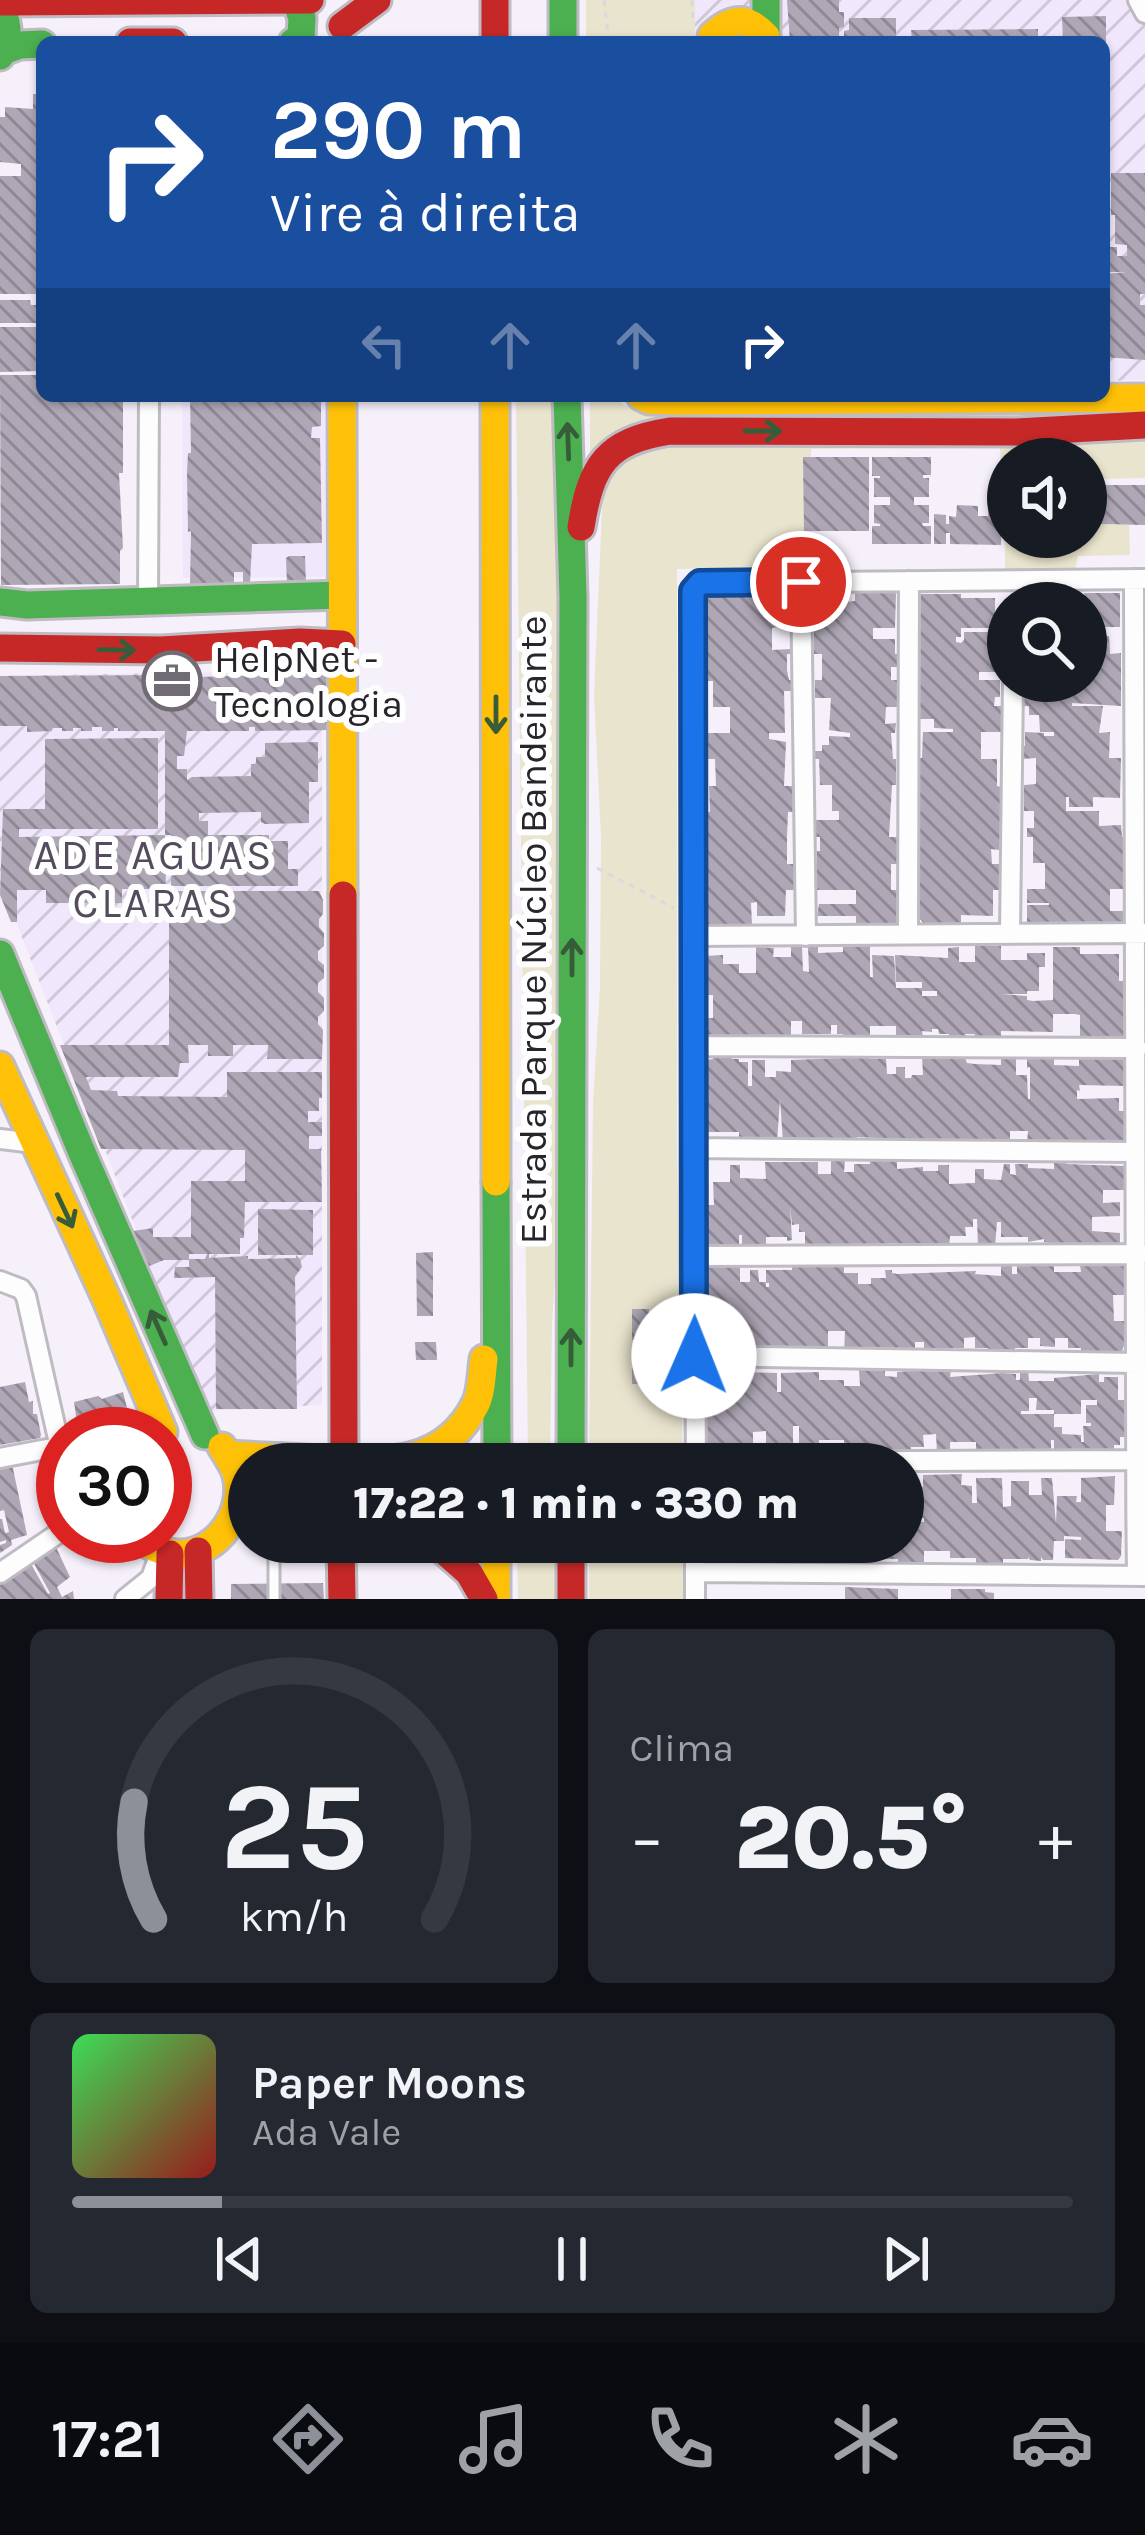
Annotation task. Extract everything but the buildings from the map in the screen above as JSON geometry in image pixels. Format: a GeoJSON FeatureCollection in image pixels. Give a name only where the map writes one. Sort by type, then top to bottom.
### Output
{"type":"FeatureCollection","features":[{"type":"Feature","properties":{"kind":"main road"},"geometry":{"type":"LineString","coordinates":[[2,54],[8,35],[3,1],[310,0]]}},
{"type":"Feature","properties":{"kind":"main road"},"geometry":{"type":"LineString","coordinates":[[342,23],[377,0]]}},
{"type":"Feature","properties":{"kind":"main road"},"geometry":{"type":"LineString","coordinates":[[495,0],[495,36]]}},
{"type":"Feature","properties":{"kind":"main road"},"geometry":{"type":"LineString","coordinates":[[563,0],[563,36]]}},
{"type":"Feature","properties":{"kind":"main road"},"geometry":{"type":"LineString","coordinates":[[706,33],[713,0]]}},
{"type":"Feature","properties":{"kind":"main road"},"geometry":{"type":"LineString","coordinates":[[766,0],[766,36]]}},
{"type":"Feature","properties":{"kind":"main road"},"geometry":{"type":"LineString","coordinates":[[296,1],[303,14],[301,36]]}},
{"type":"Feature","properties":{"kind":"main road"},"geometry":{"type":"LineString","coordinates":[[706,33],[739,20],[752,22],[764,36]]}},
{"type":"Feature","properties":{"kind":"main road"},"geometry":{"type":"LineString","coordinates":[[2,54],[20,45],[36,44]]}},
{"type":"Feature","properties":{"kind":"main road"},"geometry":{"type":"LineString","coordinates":[[1110,398],[1145,398]]}},
{"type":"Feature","properties":{"kind":"main road"},"geometry":{"type":"LineString","coordinates":[[342,402],[344,1443]]}},
{"type":"Feature","properties":{"kind":"main road"},"geometry":{"type":"LineString","coordinates":[[470,402],[494,472]]}},
{"type":"Feature","properties":{"kind":"main road","name":"Estrada Parque Núcleo Bandeirante"},"geometry":{"type":"LineString","coordinates":[[495,402],[497,1443]]}},
{"type":"Feature","properties":{"kind":"main road","name":"Estrada Parque Núcleo Bandeirante"},"geometry":{"type":"LineString","coordinates":[[567,402],[573,597],[568,1443]]}},
{"type":"Feature","properties":{"kind":"main road"},"geometry":{"type":"LineString","coordinates":[[970,431],[978,423],[975,402]]}},
{"type":"Feature","properties":{"kind":"main road"},"geometry":{"type":"LineString","coordinates":[[1013,402],[1007,409],[1009,424],[1016,432]]}},
{"type":"Feature","properties":{"kind":"main road"},"geometry":{"type":"LineString","coordinates":[[573,597],[591,481],[610,450],[646,433],[1016,432],[1145,425]]}},
{"type":"Feature","properties":{"kind":"main road"},"geometry":{"type":"LineString","coordinates":[[342,595],[14,604],[10,633],[12,648],[161,650],[342,644]]}},
{"type":"Feature","properties":{"kind":"main road"},"geometry":{"type":"LineString","coordinates":[[300,642],[308,620],[304,596]]}},
{"type":"Feature","properties":{"kind":"main road"},"geometry":{"type":"LineString","coordinates":[[0,954],[205,1435]]}},
{"type":"Feature","properties":{"kind":"main road"},"geometry":{"type":"LineString","coordinates":[[0,1066],[107,1300],[150,1407]]}},
{"type":"Feature","properties":{"kind":"main road"},"geometry":{"type":"LineString","coordinates":[[443,1443],[478,1401],[497,1272]]}},
{"type":"Feature","properties":{"kind":"main road"},"geometry":{"type":"LineString","coordinates":[[192,1432],[205,1435],[228,1453]]}},
{"type":"Feature","properties":{"kind":"main road"},"geometry":{"type":"LineString","coordinates":[[192,1547],[228,1534]]}},
{"type":"Feature","properties":{"kind":"main road"},"geometry":{"type":"LineString","coordinates":[[169,1599],[174,1563]]}},
{"type":"Feature","properties":{"kind":"main road"},"geometry":{"type":"LineString","coordinates":[[181,1563],[199,1599]]}},
{"type":"Feature","properties":{"kind":"main road"},"geometry":{"type":"LineString","coordinates":[[341,1563],[342,1599]]}},
{"type":"Feature","properties":{"kind":"main road"},"geometry":{"type":"LineString","coordinates":[[458,1563],[484,1599]]}},
{"type":"Feature","properties":{"kind":"main road"},"geometry":{"type":"LineString","coordinates":[[496,1563],[496,1599]]}},
{"type":"Feature","properties":{"kind":"main road"},"geometry":{"type":"LineString","coordinates":[[571,1563],[571,1599]]}},
{"type":"Feature","properties":{"kind":"street"},"geometry":{"type":"LineString","coordinates":[[1138,0],[1145,13]]}},
{"type":"Feature","properties":{"kind":"street"},"geometry":{"type":"LineString","coordinates":[[148,601],[149,402]]}},
{"type":"Feature","properties":{"kind":"street"},"geometry":{"type":"LineString","coordinates":[[695,1572],[1141,1576],[1134,1152],[1141,933],[1140,579],[700,583],[694,587],[696,1443]]}},
{"type":"Feature","properties":{"kind":"street"},"geometry":{"type":"LineString","coordinates":[[908,934],[909,581]]}},
{"type":"Feature","properties":{"kind":"street"},"geometry":{"type":"LineString","coordinates":[[801,582],[806,936]]}},
{"type":"Feature","properties":{"kind":"street"},"geometry":{"type":"LineString","coordinates":[[1010,933],[1013,702]]}},
{"type":"Feature","properties":{"kind":"street"},"geometry":{"type":"LineString","coordinates":[[692,926],[806,936],[1141,933]]}},
{"type":"Feature","properties":{"kind":"street"},"geometry":{"type":"LineString","coordinates":[[693,1046],[1137,1048]]}},
{"type":"Feature","properties":{"kind":"street"},"geometry":{"type":"LineString","coordinates":[[0,1139],[34,1143]]}},
{"type":"Feature","properties":{"kind":"street"},"geometry":{"type":"LineString","coordinates":[[694,1148],[1134,1152]]}},
{"type":"Feature","properties":{"kind":"street"},"geometry":{"type":"LineString","coordinates":[[695,1256],[1139,1254]]}},
{"type":"Feature","properties":{"kind":"street"},"geometry":{"type":"LineString","coordinates":[[0,1281],[26,1296],[52,1407]]}},
{"type":"Feature","properties":{"kind":"street"},"geometry":{"type":"LineString","coordinates":[[694,1356],[1136,1363]]}},
{"type":"Feature","properties":{"kind":"street"},"geometry":{"type":"LineString","coordinates":[[0,1458],[36,1454]]}},
{"type":"Feature","properties":{"kind":"street"},"geometry":{"type":"LineString","coordinates":[[924,1461],[1136,1460]]}},
{"type":"Feature","properties":{"kind":"street"},"geometry":{"type":"LineString","coordinates":[[0,1573],[36,1548]]}},
{"type":"Feature","properties":{"kind":"street"},"geometry":{"type":"LineString","coordinates":[[124,1599],[165,1563]]}},
{"type":"Feature","properties":{"kind":"street"},"geometry":{"type":"LineString","coordinates":[[695,1563],[695,1599]]}},
{"type":"Feature","properties":{"kind":"street"},"geometry":{"type":"LineString","coordinates":[[1007,1576],[1008,1599]]}},
{"type":"Feature","properties":{"kind":"lane"},"geometry":{"type":"LineString","coordinates":[[274,1563],[274,1599]]}},
{"type":"Feature","properties":{"kind":"path"},"geometry":{"type":"LineString","coordinates":[[604,0],[607,36]]}},
{"type":"Feature","properties":{"kind":"path"},"geometry":{"type":"LineString","coordinates":[[692,0],[706,33]]}},
{"type":"Feature","properties":{"kind":"path"},"geometry":{"type":"LineString","coordinates":[[572,854],[692,926]]}},
{"type":"Feature","properties":{"kind":"shaded area"},"geometry":{"type":"Polygon","coordinates":[[[586,0],[695,0],[695,36],[586,36],[586,0]]]}},
{"type":"Feature","properties":{"kind":"shaded area"},"geometry":{"type":"Polygon","coordinates":[[[589,0],[1145,0],[1145,380],[1110,381],[1110,36],[589,36],[589,0]]]}},
{"type":"Feature","properties":{"kind":"shaded area"},"geometry":{"type":"Polygon","coordinates":[[[182,402],[325,402],[325,577],[183,578],[182,402]]]}},
{"type":"Feature","properties":{"kind":"shaded area"},"geometry":{"type":"Polygon","coordinates":[[[516,402],[558,402],[561,1182],[550,1443],[528,1443],[516,402]]]}},
{"type":"Feature","properties":{"kind":"shaded area"},"geometry":{"type":"Polygon","coordinates":[[[590,402],[620,402],[643,412],[962,415],[968,421],[689,425],[590,463],[590,402]]]}},
{"type":"Feature","properties":{"kind":"shaded area"},"geometry":{"type":"Polygon","coordinates":[[[987,438],[987,448],[811,449],[809,525],[797,567],[677,569],[677,1144],[683,1443],[589,1443],[601,837],[594,695],[603,487],[627,461],[659,447],[987,438]]]}},
{"type":"Feature","properties":{"kind":"shaded area"},"geometry":{"type":"Polygon","coordinates":[[[1107,441],[1145,441],[1145,478],[1107,479],[1107,441]]]}},
{"type":"Feature","properties":{"kind":"shaded area"},"geometry":{"type":"Polygon","coordinates":[[[1107,524],[1129,525],[1130,555],[1107,555],[1107,524]]]}},
{"type":"Feature","properties":{"kind":"shaded area"},"geometry":{"type":"Polygon","coordinates":[[[1005,558],[1078,558],[1075,570],[1005,569],[1005,558]]]}},
{"type":"Feature","properties":{"kind":"shaded area"},"geometry":{"type":"Polygon","coordinates":[[[322,670],[322,1405],[207,1411],[0,881],[0,676],[322,670]]]}},
{"type":"Feature","properties":{"kind":"shaded area"},"geometry":{"type":"Polygon","coordinates":[[[517,1563],[559,1563],[559,1599],[518,1599],[517,1563]]]}},
{"type":"Feature","properties":{"kind":"shaded area"},"geometry":{"type":"Polygon","coordinates":[[[589,1563],[685,1563],[686,1599],[589,1599],[589,1563]]]}},
{"type":"Feature","properties":{"kind":"traffic: fast"},"geometry":{"type":"LineString","coordinates":[[0,56],[7,29],[2,0]]}},
{"type":"Feature","properties":{"kind":"traffic: fast"},"geometry":{"type":"LineString","coordinates":[[563,0],[563,36]]}},
{"type":"Feature","properties":{"kind":"traffic: fast"},"geometry":{"type":"LineString","coordinates":[[766,0],[766,36]]}},
{"type":"Feature","properties":{"kind":"traffic: fast"},"geometry":{"type":"LineString","coordinates":[[296,1],[301,36]]}},
{"type":"Feature","properties":{"kind":"traffic: fast"},"geometry":{"type":"LineString","coordinates":[[3,51],[36,44]]}},
{"type":"Feature","properties":{"kind":"traffic: fast"},"geometry":{"type":"LineString","coordinates":[[567,402],[573,597],[571,1443]]}},
{"type":"Feature","properties":{"kind":"traffic: fast"},"geometry":{"type":"LineString","coordinates":[[0,602],[342,595]]}},
{"type":"Feature","properties":{"kind":"traffic: fast"},"geometry":{"type":"LineString","coordinates":[[0,954],[205,1435]]}},
{"type":"Feature","properties":{"kind":"traffic: fast"},"geometry":{"type":"LineString","coordinates":[[496,1182],[497,1443]]}},
{"type":"Feature","properties":{"kind":"traffic: slow"},"geometry":{"type":"LineString","coordinates":[[712,36],[739,21],[766,36]]}},
{"type":"Feature","properties":{"kind":"traffic: slow"},"geometry":{"type":"LineString","coordinates":[[1110,398],[1145,398]]}},
{"type":"Feature","properties":{"kind":"traffic: slow"},"geometry":{"type":"LineString","coordinates":[[342,402],[343,895]]}},
{"type":"Feature","properties":{"kind":"traffic: slow"},"geometry":{"type":"LineString","coordinates":[[495,402],[496,1182]]}},
{"type":"Feature","properties":{"kind":"traffic: slow"},"geometry":{"type":"LineString","coordinates":[[0,1066],[152,1407]]}},
{"type":"Feature","properties":{"kind":"traffic: slow"},"geometry":{"type":"LineString","coordinates":[[442,1443],[463,1425],[476,1404],[484,1359]]}},
{"type":"Feature","properties":{"kind":"traffic: slow"},"geometry":{"type":"LineString","coordinates":[[192,1552],[218,1538],[238,1500],[235,1469],[222,1447]]}},
{"type":"Feature","properties":{"kind":"traffic: slow"},"geometry":{"type":"LineString","coordinates":[[496,1563],[496,1599]]}},
{"type":"Feature","properties":{"kind":"traffic: jam"},"geometry":{"type":"LineString","coordinates":[[3,2],[310,0]]}},
{"type":"Feature","properties":{"kind":"traffic: jam"},"geometry":{"type":"LineString","coordinates":[[342,26],[377,0]]}},
{"type":"Feature","properties":{"kind":"traffic: jam"},"geometry":{"type":"LineString","coordinates":[[495,0],[495,36]]}},
{"type":"Feature","properties":{"kind":"traffic: jam"},"geometry":{"type":"LineString","coordinates":[[581,527],[590,487],[605,460],[630,442],[670,431],[1016,432],[1145,425]]}},
{"type":"Feature","properties":{"kind":"traffic: jam"},"geometry":{"type":"LineString","coordinates":[[0,648],[161,650],[342,644]]}},
{"type":"Feature","properties":{"kind":"traffic: jam"},"geometry":{"type":"LineString","coordinates":[[343,895],[344,1443]]}},
{"type":"Feature","properties":{"kind":"traffic: jam"},"geometry":{"type":"LineString","coordinates":[[198,1551],[199,1599]]}},
{"type":"Feature","properties":{"kind":"traffic: jam"},"geometry":{"type":"LineString","coordinates":[[169,1599],[170,1563]]}},
{"type":"Feature","properties":{"kind":"traffic: jam"},"geometry":{"type":"LineString","coordinates":[[341,1563],[342,1599]]}},
{"type":"Feature","properties":{"kind":"traffic: jam"},"geometry":{"type":"LineString","coordinates":[[458,1563],[484,1599]]}},
{"type":"Feature","properties":{"kind":"traffic: jam"},"geometry":{"type":"LineString","coordinates":[[571,1563],[571,1599]]}},
{"type":"Feature","properties":{"kind":"place","name":"HelpNet - Tecnologia"},"geometry":{"type":"Point","coordinates":[172,681]}},
{"type":"Feature","properties":{"kind":"district","name":"ADE AGUAS CLARAS"},"geometry":{"type":"Point","coordinates":[154,879]}},
{"type":"Feature","properties":{"kind":"route"},"geometry":{"type":"LineString","coordinates":[[694,1356],[693,591],[700,583],[801,582]]}}]}
